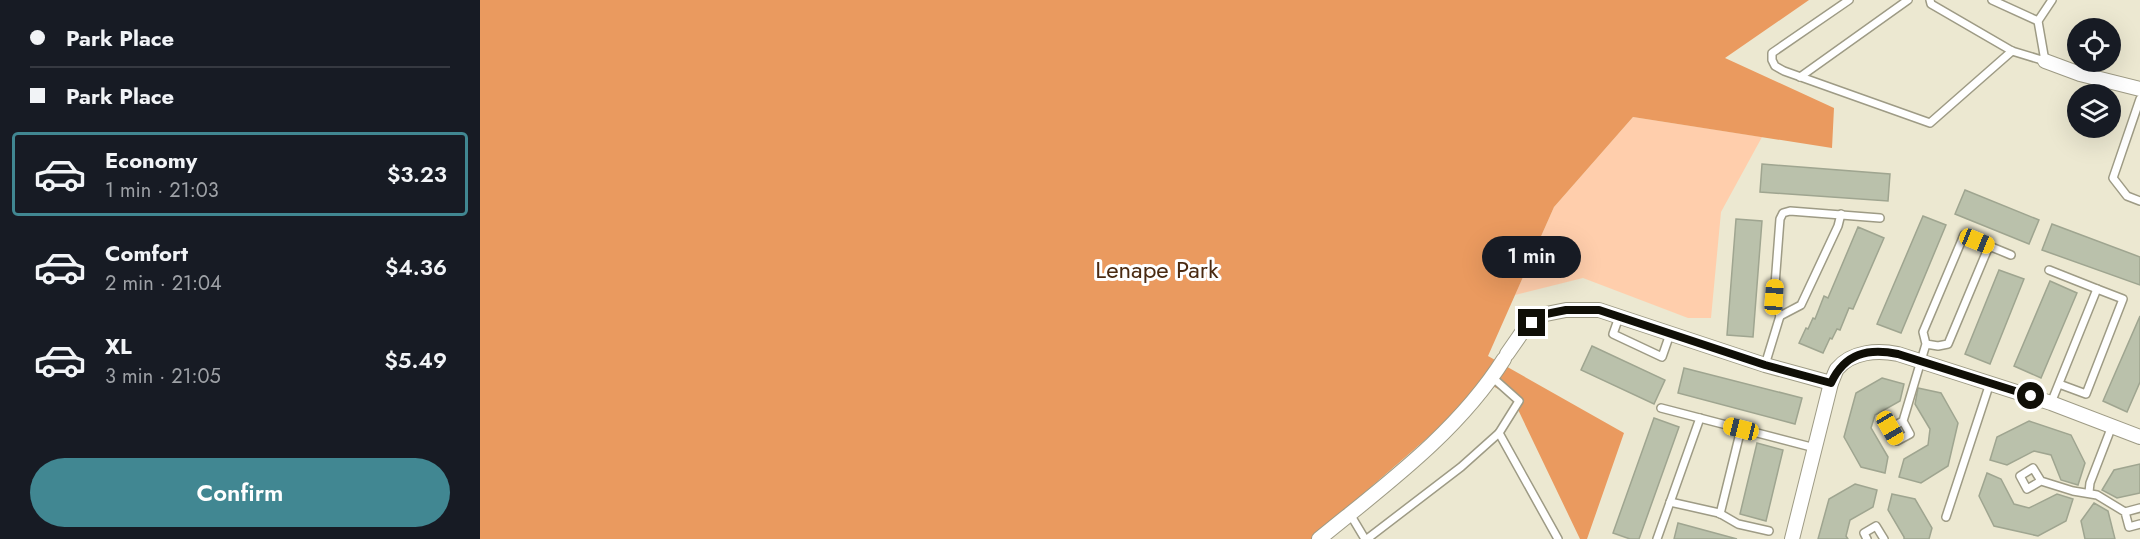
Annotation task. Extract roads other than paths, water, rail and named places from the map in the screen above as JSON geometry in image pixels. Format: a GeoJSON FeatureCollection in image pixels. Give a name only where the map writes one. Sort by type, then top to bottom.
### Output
{"type":"FeatureCollection","features":[{"type":"Feature","properties":{"kind":"street"},"geometry":{"type":"LineString","coordinates":[[2045,61],[2080,74],[2140,89]]}},
{"type":"Feature","properties":{"kind":"street"},"geometry":{"type":"LineString","coordinates":[[1319,539],[1440,436],[1476,398],[1522,332],[1541,315],[1566,310],[1599,310],[1765,365],[1831,383]]}},
{"type":"Feature","properties":{"kind":"street"},"geometry":{"type":"LineString","coordinates":[[1792,539],[1831,383],[1838,369],[1864,353],[1880,351],[1920,360],[2052,403],[2140,437]]}},
{"type":"Feature","properties":{"kind":"lane"},"geometry":{"type":"LineString","coordinates":[[1849,0],[1772,53],[1775,66],[1930,123],[2012,51]]}},
{"type":"Feature","properties":{"kind":"lane"},"geometry":{"type":"LineString","coordinates":[[1800,77],[1908,0]]}},
{"type":"Feature","properties":{"kind":"lane"},"geometry":{"type":"LineString","coordinates":[[1930,0],[1931,4],[2012,51],[2045,61],[2038,21],[2052,0]]}},
{"type":"Feature","properties":{"kind":"lane"},"geometry":{"type":"LineString","coordinates":[[1992,0],[2038,21]]}},
{"type":"Feature","properties":{"kind":"lane"},"geometry":{"type":"LineString","coordinates":[[2140,99],[2113,178],[2127,196],[2140,201]]}},
{"type":"Feature","properties":{"kind":"lane"},"geometry":{"type":"LineString","coordinates":[[1765,365],[1780,316],[1774,297],[1780,219],[1783,213],[1790,211],[1841,214],[1880,219]]}},
{"type":"Feature","properties":{"kind":"lane"},"geometry":{"type":"LineString","coordinates":[[1780,316],[1801,305],[1838,226],[1841,214]]}},
{"type":"Feature","properties":{"kind":"lane"},"geometry":{"type":"LineString","coordinates":[[1903,421],[1926,344],[1923,332],[1964,235],[2011,255]]}},
{"type":"Feature","properties":{"kind":"lane"},"geometry":{"type":"LineString","coordinates":[[1926,344],[1938,346],[1948,344],[1989,246]]}},
{"type":"Feature","properties":{"kind":"lane"},"geometry":{"type":"LineString","coordinates":[[2049,270],[2123,299],[2086,394],[2059,384]]}},
{"type":"Feature","properties":{"kind":"lane"},"geometry":{"type":"LineString","coordinates":[[2052,403],[2097,289]]}},
{"type":"Feature","properties":{"kind":"lane"},"geometry":{"type":"LineString","coordinates":[[1619,317],[1613,334],[1662,357],[1670,334]]}},
{"type":"Feature","properties":{"kind":"lane"},"geometry":{"type":"LineString","coordinates":[[1350,513],[1366,539],[1461,467],[1499,433],[1519,401],[1492,377]]}},
{"type":"Feature","properties":{"kind":"lane"},"geometry":{"type":"LineString","coordinates":[[1947,518],[1990,383]]}},
{"type":"Feature","properties":{"kind":"lane"},"geometry":{"type":"LineString","coordinates":[[1661,408],[1815,448]]}},
{"type":"Feature","properties":{"kind":"lane"},"geometry":{"type":"LineString","coordinates":[[1657,539],[1700,418]]}},
{"type":"Feature","properties":{"kind":"lane"},"geometry":{"type":"LineString","coordinates":[[2089,492],[2090,483],[2112,426]]}},
{"type":"Feature","properties":{"kind":"lane"},"geometry":{"type":"LineString","coordinates":[[1720,514],[1741,429]]}},
{"type":"Feature","properties":{"kind":"lane"},"geometry":{"type":"LineString","coordinates":[[1499,433],[1558,539]]}},
{"type":"Feature","properties":{"kind":"lane"},"geometry":{"type":"LineString","coordinates":[[2041,481],[2073,491],[2089,492],[2125,512],[2130,527],[2140,524]]}},
{"type":"Feature","properties":{"kind":"lane"},"geometry":{"type":"LineString","coordinates":[[1670,502],[1720,514],[1738,524],[1768,531]]}},
{"type":"Feature","properties":{"kind":"lane"},"geometry":{"type":"LineString","coordinates":[[2125,512],[2140,508]]}},
{"type":"Feature","properties":{"kind":"lane"},"geometry":{"type":"LineString","coordinates":[[1867,539],[1864,533],[1876,526],[1884,539]]}},
{"type":"Feature","properties":{"kind":"park label","name":"Lenape Park"},"geometry":{"type":"Point","coordinates":[1157,270]}}]}
